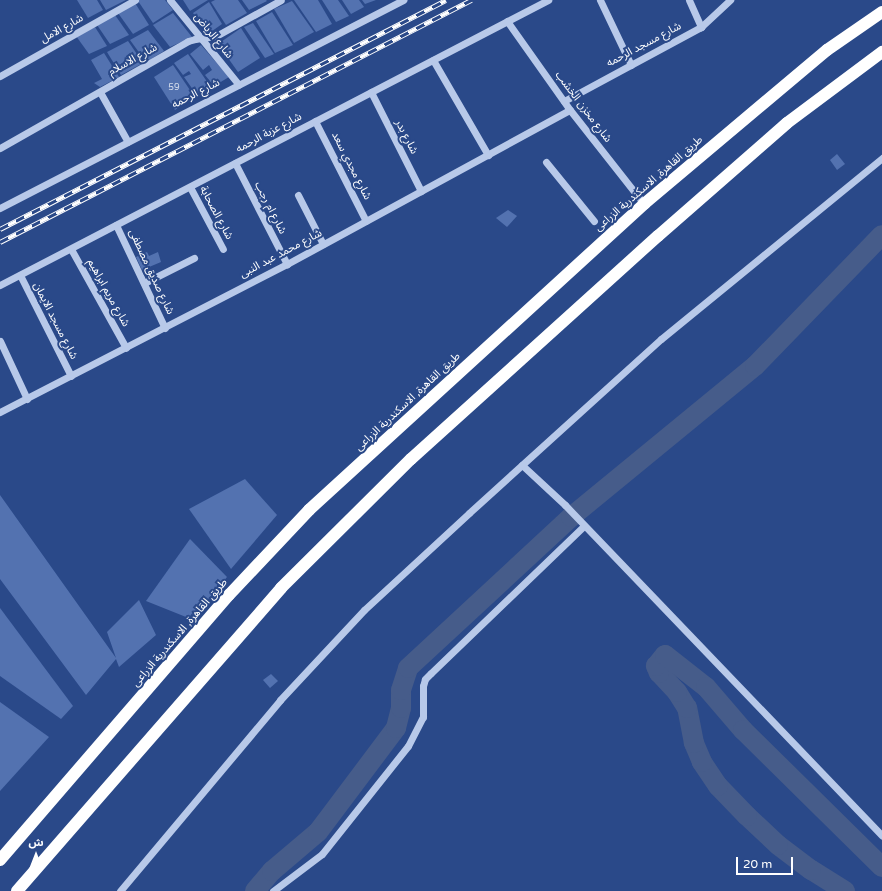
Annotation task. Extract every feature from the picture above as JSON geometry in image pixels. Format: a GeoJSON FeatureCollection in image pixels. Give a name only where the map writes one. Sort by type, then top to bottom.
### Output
{"type":"FeatureCollection","features":[{"type":"Feature","properties":{"kind":"highway","name":"طريق القاهرة, الاسكندرية الزراعى"},"geometry":{"type":"LineString","coordinates":[[0,860],[229,595],[310,510],[644,204],[827,50],[882,12]]}},
{"type":"Feature","properties":{"kind":"highway"},"geometry":{"type":"LineString","coordinates":[[18,891],[281,588],[411,459],[664,231],[787,123],[882,52]]}},
{"type":"Feature","properties":{"kind":"street","name":"شارع الامل"},"geometry":{"type":"LineString","coordinates":[[0,76],[135,0]]}},
{"type":"Feature","properties":{"kind":"street","name":"شارع الرياض"},"geometry":{"type":"LineString","coordinates":[[170,0],[239,85]]}},
{"type":"Feature","properties":{"kind":"street","name":"شارع الاسلام"},"geometry":{"type":"LineString","coordinates":[[0,148],[188,42],[200,38],[216,36],[281,0]]}},
{"type":"Feature","properties":{"kind":"street","name":"شارع الرحمه"},"geometry":{"type":"LineString","coordinates":[[1,205],[128,142],[403,0]]}},
{"type":"Feature","properties":{"kind":"street","name":"شارع عزبة الرحمه"},"geometry":{"type":"LineString","coordinates":[[0,285],[548,0]]}},
{"type":"Feature","properties":{"kind":"street"},"geometry":{"type":"LineString","coordinates":[[600,0],[631,65]]}},
{"type":"Feature","properties":{"kind":"street"},"geometry":{"type":"LineString","coordinates":[[689,0],[701,27]]}},
{"type":"Feature","properties":{"kind":"street","name":"شارع مسجد الرحمه"},"geometry":{"type":"LineString","coordinates":[[564,101],[701,27],[730,0]]}},
{"type":"Feature","properties":{"kind":"street","name":"شارع مخزن الخشب"},"geometry":{"type":"LineString","coordinates":[[507,21],[570,110],[644,204]]}},
{"type":"Feature","properties":{"kind":"street"},"geometry":{"type":"LineString","coordinates":[[433,60],[488,155]]}},
{"type":"Feature","properties":{"kind":"street"},"geometry":{"type":"LineString","coordinates":[[100,92],[128,142]]}},
{"type":"Feature","properties":{"kind":"street","name":"شارع بدر"},"geometry":{"type":"LineString","coordinates":[[370,92],[421,191]]}},
{"type":"Feature","properties":{"kind":"street","name":"شارع محمد عبد النبى"},"geometry":{"type":"LineString","coordinates":[[0,412],[287,264],[570,110]]}},
{"type":"Feature","properties":{"kind":"street","name":"شارع مجدي سعد"},"geometry":{"type":"LineString","coordinates":[[316,121],[366,221]]}},
{"type":"Feature","properties":{"kind":"street"},"geometry":{"type":"LineString","coordinates":[[120,891],[280,700],[364,610],[661,339],[882,158]]}},
{"type":"Feature","properties":{"kind":"street"},"geometry":{"type":"LineString","coordinates":[[546,162],[594,221]]}},
{"type":"Feature","properties":{"kind":"street","name":"شارع ام رجب"},"geometry":{"type":"LineString","coordinates":[[235,163],[287,264]]}},
{"type":"Feature","properties":{"kind":"street","name":"شارع الصحابة"},"geometry":{"type":"LineString","coordinates":[[190,187],[223,249]]}},
{"type":"Feature","properties":{"kind":"street"},"geometry":{"type":"LineString","coordinates":[[298,195],[323,244]]}},
{"type":"Feature","properties":{"kind":"street","name":"شارع صديق مصطفى"},"geometry":{"type":"LineString","coordinates":[[116,225],[165,328]]}},
{"type":"Feature","properties":{"kind":"street","name":"شارع مريم ابراهيم"},"geometry":{"type":"LineString","coordinates":[[71,248],[126,348]]}},
{"type":"Feature","properties":{"kind":"street"},"geometry":{"type":"LineString","coordinates":[[144,283],[194,258]]}},
{"type":"Feature","properties":{"kind":"street","name":"شارع مسجد الايمان"},"geometry":{"type":"LineString","coordinates":[[20,275],[71,376]]}},
{"type":"Feature","properties":{"kind":"street"},"geometry":{"type":"LineString","coordinates":[[0,341],[27,399]]}},
{"type":"Feature","properties":{"kind":"street"},"geometry":{"type":"LineString","coordinates":[[522,465],[566,505],[584,526],[882,835]]}},
{"type":"Feature","properties":{"kind":"street"},"geometry":{"type":"LineString","coordinates":[[273,891],[322,854],[408,746],[423,717],[423,686],[425,679],[430,673],[584,526]]}},
{"type":"Feature","properties":{"kind":"building"},"geometry":{"type":"Polygon","coordinates":[[[77,0],[97,0],[103,10],[88,18],[77,0]]]}},
{"type":"Feature","properties":{"kind":"building"},"geometry":{"type":"Polygon","coordinates":[[[100,0],[126,0],[106,10],[100,0]]]}},
{"type":"Feature","properties":{"kind":"building"},"geometry":{"type":"Polygon","coordinates":[[[165,0],[173,10],[153,23],[138,1],[165,0]]]}},
{"type":"Feature","properties":{"kind":"building"},"geometry":{"type":"Polygon","coordinates":[[[183,0],[208,0],[190,11],[183,0]]]}},
{"type":"Feature","properties":{"kind":"building"},"geometry":{"type":"Polygon","coordinates":[[[215,0],[238,0],[247,13],[226,25],[211,2],[215,0]]]}},
{"type":"Feature","properties":{"kind":"building"},"geometry":{"type":"Polygon","coordinates":[[[242,0],[266,0],[267,1],[249,10],[242,0]]]}},
{"type":"Feature","properties":{"kind":"building"},"geometry":{"type":"Polygon","coordinates":[[[294,0],[318,0],[332,24],[316,32],[294,0]]]}},
{"type":"Feature","properties":{"kind":"building"},"geometry":{"type":"Polygon","coordinates":[[[322,0],[338,0],[349,16],[336,22],[322,0]]]}},
{"type":"Feature","properties":{"kind":"building"},"geometry":{"type":"Polygon","coordinates":[[[342,0],[359,0],[364,7],[351,14],[342,0]]]}},
{"type":"Feature","properties":{"kind":"building"},"geometry":{"type":"Polygon","coordinates":[[[362,0],[376,0],[365,4],[362,0]]]}},
{"type":"Feature","properties":{"kind":"building"},"geometry":{"type":"Polygon","coordinates":[[[292,1],[314,32],[294,43],[274,9],[292,1]]]}},
{"type":"Feature","properties":{"kind":"building"},"geometry":{"type":"Polygon","coordinates":[[[209,2],[222,24],[208,34],[193,13],[209,2]]]}},
{"type":"Feature","properties":{"kind":"building"},"geometry":{"type":"Polygon","coordinates":[[[135,3],[149,25],[133,34],[118,13],[135,3]]]}},
{"type":"Feature","properties":{"kind":"building"},"geometry":{"type":"Polygon","coordinates":[[[272,12],[293,45],[275,53],[256,21],[272,12]]]}},
{"type":"Feature","properties":{"kind":"building"},"geometry":{"type":"Polygon","coordinates":[[[173,13],[192,37],[170,47],[153,25],[173,13]]]}},
{"type":"Feature","properties":{"kind":"building"},"geometry":{"type":"Polygon","coordinates":[[[115,15],[129,35],[110,44],[97,25],[115,15]]]}},
{"type":"Feature","properties":{"kind":"building"},"geometry":{"type":"Polygon","coordinates":[[[253,23],[274,54],[265,58],[244,27],[253,23]]]}},
{"type":"Feature","properties":{"kind":"building"},"geometry":{"type":"Polygon","coordinates":[[[95,27],[107,46],[89,54],[76,36],[95,27]]]}},
{"type":"Feature","properties":{"kind":"building"},"geometry":{"type":"Polygon","coordinates":[[[241,28],[260,58],[238,72],[218,44],[241,28]]]}},
{"type":"Feature","properties":{"kind":"building"},"geometry":{"type":"Polygon","coordinates":[[[148,30],[164,51],[146,62],[130,40],[148,30]]]}},
{"type":"Feature","properties":{"kind":"building"},"geometry":{"type":"Polygon","coordinates":[[[128,41],[143,63],[121,75],[107,52],[128,41]]]}},
{"type":"Feature","properties":{"kind":"building"},"geometry":{"type":"Polygon","coordinates":[[[201,45],[229,77],[214,86],[205,75],[212,70],[209,65],[203,70],[190,54],[201,45]]]}},
{"type":"Feature","properties":{"kind":"building"},"geometry":{"type":"Polygon","coordinates":[[[104,53],[119,77],[100,87],[94,83],[102,79],[91,60],[104,53]]]}},
{"type":"Feature","properties":{"kind":"building"},"geometry":{"type":"Polygon","coordinates":[[[188,54],[210,86],[196,94],[184,77],[191,74],[189,71],[183,75],[174,63],[188,54]]]}},
{"type":"Feature","properties":{"kind":"building"},"geometry":{"type":"Polygon","coordinates":[[[173,65],[194,96],[175,110],[154,77],[173,65]]]}},
{"type":"Feature","properties":{"kind":"building"},"geometry":{"type":"Polygon","coordinates":[[[837,154],[845,164],[837,170],[830,160],[837,154]]]}},
{"type":"Feature","properties":{"kind":"building"},"geometry":{"type":"Polygon","coordinates":[[[508,210],[517,216],[507,227],[496,218],[508,210]]]}},
{"type":"Feature","properties":{"kind":"building"},"geometry":{"type":"Polygon","coordinates":[[[147,252],[149,256],[158,252],[161,262],[142,270],[136,257],[147,252]]]}},
{"type":"Feature","properties":{"kind":"building"},"geometry":{"type":"Polygon","coordinates":[[[245,479],[277,515],[231,569],[189,509],[245,479]]]}},
{"type":"Feature","properties":{"kind":"building"},"geometry":{"type":"Polygon","coordinates":[[[0,495],[116,658],[107,632],[139,600],[156,635],[119,667],[116,659],[86,695],[0,579],[0,495]]]}},
{"type":"Feature","properties":{"kind":"building"},"geometry":{"type":"Polygon","coordinates":[[[190,539],[227,577],[191,619],[146,601],[190,539]]]}},
{"type":"Feature","properties":{"kind":"building"},"geometry":{"type":"Polygon","coordinates":[[[0,608],[73,706],[61,719],[0,676],[0,608]]]}},
{"type":"Feature","properties":{"kind":"building"},"geometry":{"type":"Polygon","coordinates":[[[271,674],[278,681],[270,688],[263,680],[271,674]]]}},
{"type":"Feature","properties":{"kind":"building"},"geometry":{"type":"Polygon","coordinates":[[[0,702],[49,737],[0,791],[0,702]]]}},
{"type":"Feature","properties":{"kind":"waterway"},"geometry":{"type":"LineString","coordinates":[[255,891],[272,871],[318,832],[396,728],[401,708],[401,690],[408,668],[571,517],[755,366],[882,235]]}},
{"type":"Feature","properties":{"kind":"waterway"},"geometry":{"type":"LineString","coordinates":[[845,891],[811,870],[778,845],[718,786],[702,762],[694,743],[687,708],[677,692],[659,673],[656,666],[665,655],[706,687],[743,730],[882,867]]}},
{"type":"Feature","properties":{"kind":"railway"},"geometry":{"type":"LineString","coordinates":[[0,229],[446,0]]}},
{"type":"Feature","properties":{"kind":"railway"},"geometry":{"type":"LineString","coordinates":[[0,242],[471,0]]}}]}
